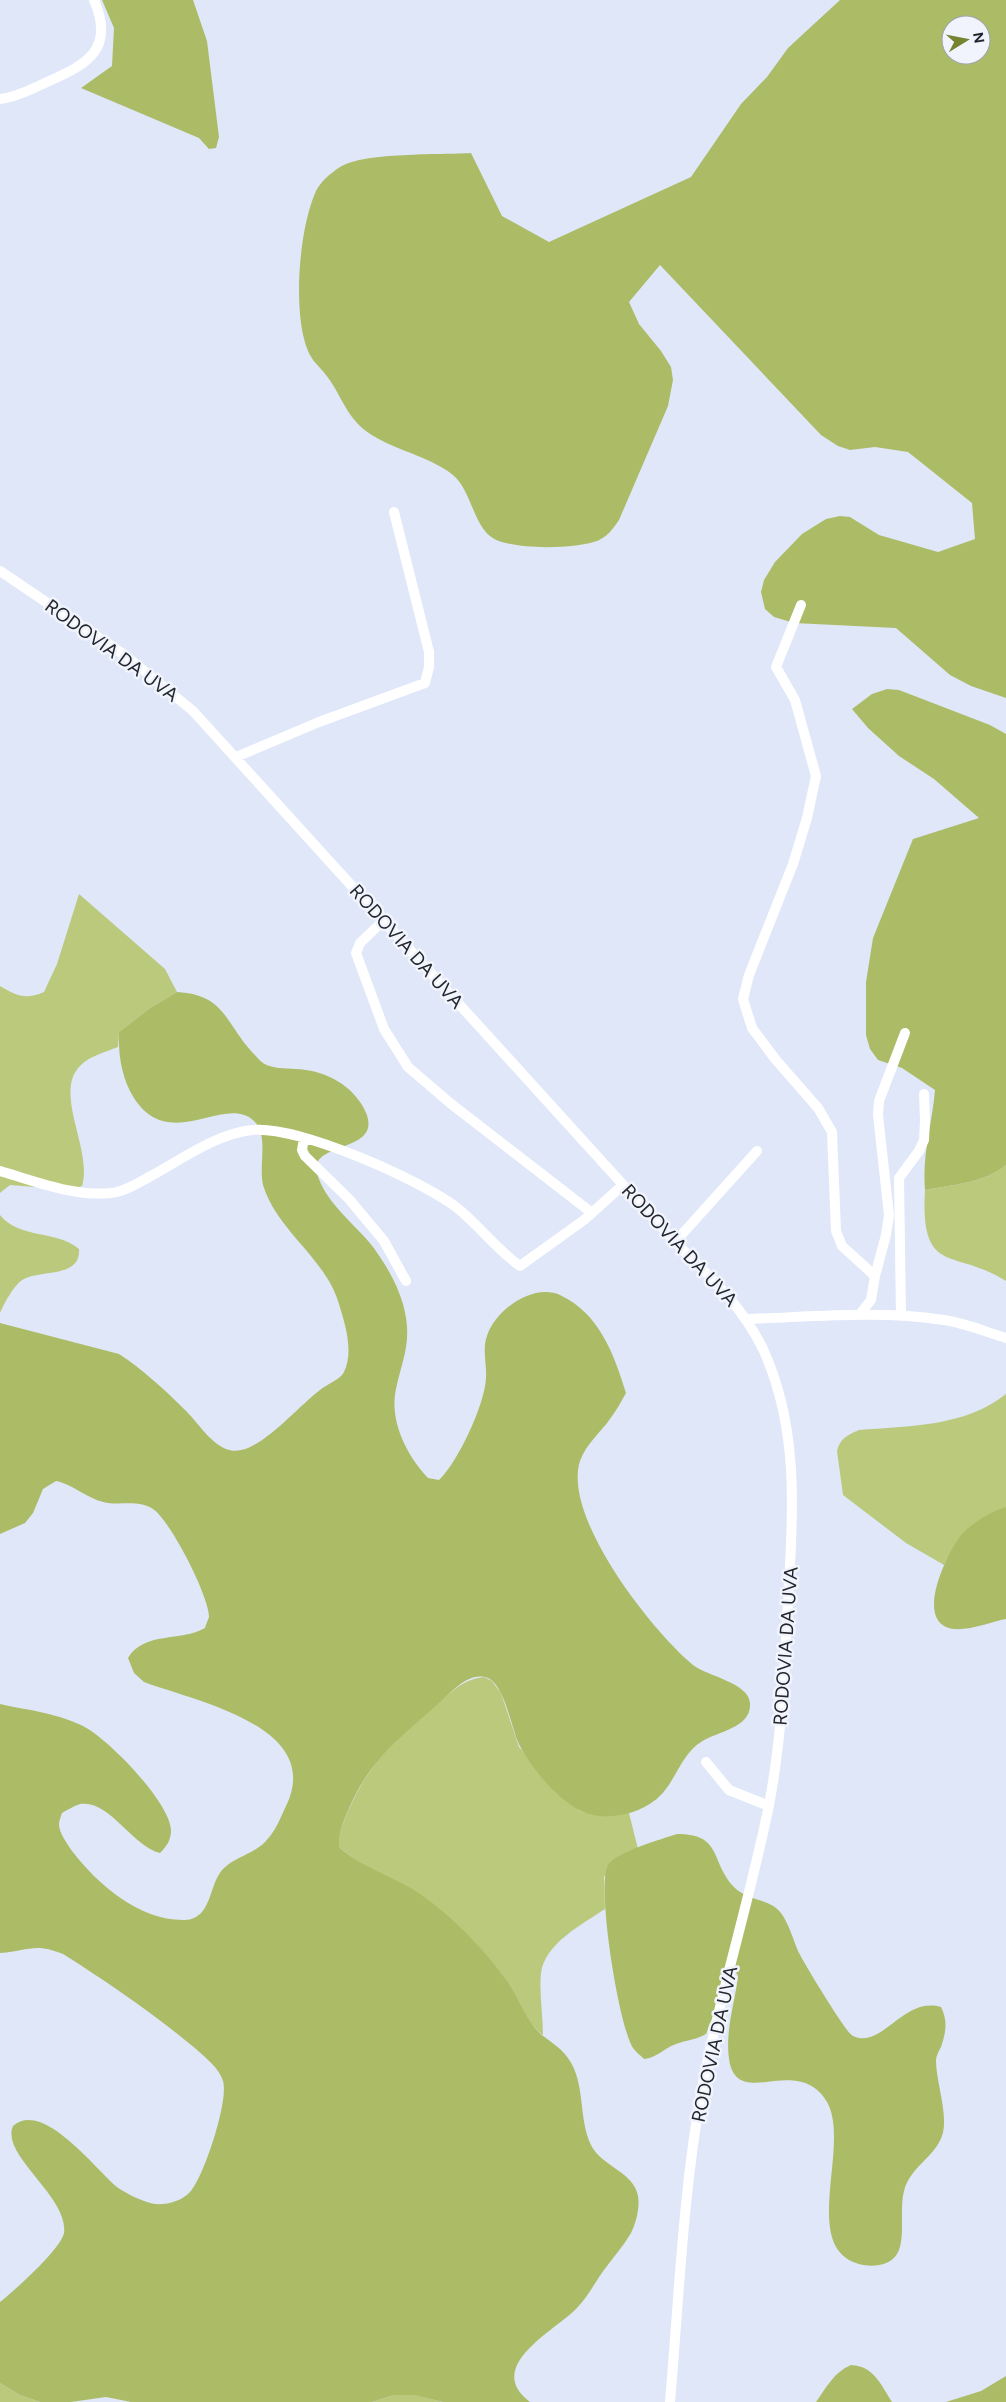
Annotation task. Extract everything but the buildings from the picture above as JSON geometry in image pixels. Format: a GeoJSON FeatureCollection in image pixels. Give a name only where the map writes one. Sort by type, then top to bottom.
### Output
{"type":"FeatureCollection","features":[{"type":"Feature","properties":{"kind":"street"},"geometry":{"type":"LineString","coordinates":[[0,99],[23,93],[61,76],[93,56],[99,45],[102,29],[94,0]]}},
{"type":"Feature","properties":{"kind":"street"},"geometry":{"type":"LineString","coordinates":[[236,757],[319,722],[425,684],[429,667],[429,652],[394,512]]}},
{"type":"Feature","properties":{"kind":"street","name":"RODOVIA DA UVA"},"geometry":{"type":"LineString","coordinates":[[0,572],[145,670],[180,699],[236,757],[675,1242],[728,1294],[746,1319],[771,1369],[787,1428],[793,1482],[785,1652],[777,1753],[769,1806],[702,2091],[685,2217],[670,2402]]}},
{"type":"Feature","properties":{"kind":"street"},"geometry":{"type":"LineString","coordinates":[[801,605],[776,667],[795,700],[814,762],[815,786],[793,864],[749,975],[743,999],[752,1028],[776,1060],[818,1108],[832,1132],[836,1232],[842,1246],[875,1276]]}},
{"type":"Feature","properties":{"kind":"street"},"geometry":{"type":"LineString","coordinates":[[383,920],[360,943],[356,953],[384,1029],[399,1056],[408,1067],[450,1103],[592,1213]]}},
{"type":"Feature","properties":{"kind":"street"},"geometry":{"type":"LineString","coordinates":[[860,1314],[871,1300],[889,1215],[878,1115],[879,1102],[905,1033]]}},
{"type":"Feature","properties":{"kind":"street"},"geometry":{"type":"LineString","coordinates":[[901,1316],[899,1178],[919,1151],[924,1140],[926,1120],[924,1094]]}},
{"type":"Feature","properties":{"kind":"street"},"geometry":{"type":"LineString","coordinates":[[0,1171],[85,1193],[112,1193],[136,1184],[230,1135],[266,1130],[304,1138],[360,1158],[436,1194],[468,1217],[509,1259],[520,1266],[560,1239],[623,1185]]}},
{"type":"Feature","properties":{"kind":"street"},"geometry":{"type":"LineString","coordinates":[[304,1138],[302,1150],[305,1156],[349,1199],[384,1241],[406,1281]]}},
{"type":"Feature","properties":{"kind":"street"},"geometry":{"type":"LineString","coordinates":[[675,1242],[757,1151]]}},
{"type":"Feature","properties":{"kind":"street"},"geometry":{"type":"LineString","coordinates":[[746,1319],[860,1314],[901,1316],[945,1320],[1006,1338]]}},
{"type":"Feature","properties":{"kind":"street"},"geometry":{"type":"LineString","coordinates":[[706,1762],[728,1790],[769,1806]]}},
{"type":"Feature","properties":{"kind":"green space"},"geometry":{"type":"Polygon","coordinates":[[[102,0],[193,0],[207,41],[219,137],[216,148],[209,149],[199,138],[81,88],[112,66],[114,28],[102,0]]]}},
{"type":"Feature","properties":{"kind":"green space"},"geometry":{"type":"Polygon","coordinates":[[[840,0],[1006,0],[1006,698],[971,686],[950,675],[896,628],[794,623],[774,617],[765,609],[761,592],[764,580],[775,562],[802,534],[826,519],[840,516],[850,517],[879,535],[938,552],[975,539],[972,503],[908,452],[875,447],[850,450],[838,446],[821,435],[660,265],[629,302],[639,324],[661,351],[671,367],[673,380],[668,406],[619,520],[604,537],[587,544],[558,547],[526,546],[499,541],[490,536],[479,523],[464,488],[459,481],[442,467],[390,445],[367,432],[352,418],[330,381],[308,351],[303,335],[299,293],[305,226],[318,187],[340,167],[351,162],[384,157],[471,153],[502,216],[549,242],[691,177],[741,104],[767,77],[788,48],[840,0]]]}},
{"type":"Feature","properties":{"kind":"green space"},"geometry":{"type":"Polygon","coordinates":[[[887,689],[899,690],[990,725],[1006,734],[1006,1165],[998,1171],[978,1180],[925,1190],[926,1152],[935,1090],[902,1068],[878,1060],[870,1049],[866,1035],[866,982],[873,938],[913,839],[979,818],[934,779],[899,756],[868,728],[852,709],[872,694],[887,689]]]}},
{"type":"Feature","properties":{"kind":"green space"},"geometry":{"type":"Polygon","coordinates":[[[79,894],[165,969],[177,992],[150,1008],[119,1032],[118,1047],[88,1060],[80,1066],[73,1077],[70,1091],[83,1156],[84,1172],[82,1186],[70,1190],[10,1185],[0,1193],[0,986],[21,996],[32,996],[44,992],[57,964],[79,894]]]}},
{"type":"Feature","properties":{"kind":"green space"},"geometry":{"type":"Polygon","coordinates":[[[177,992],[193,994],[205,998],[214,1004],[263,1063],[274,1067],[306,1070],[325,1075],[342,1084],[362,1105],[368,1121],[366,1132],[359,1140],[324,1155],[318,1162],[317,1173],[332,1201],[379,1256],[393,1280],[403,1304],[407,1338],[396,1389],[395,1413],[407,1449],[428,1478],[439,1480],[446,1472],[462,1447],[476,1417],[486,1378],[485,1346],[487,1336],[491,1326],[506,1308],[527,1296],[549,1292],[560,1295],[574,1303],[595,1324],[610,1350],[626,1393],[612,1416],[586,1449],[580,1461],[578,1484],[584,1512],[597,1541],[614,1571],[656,1627],[693,1665],[743,1690],[748,1696],[750,1703],[746,1718],[740,1723],[701,1742],[687,1755],[667,1787],[654,1801],[629,1813],[599,1816],[589,1814],[572,1806],[547,1784],[532,1766],[517,1741],[507,1708],[498,1688],[485,1677],[471,1678],[453,1690],[400,1738],[378,1761],[359,1788],[342,1825],[339,1847],[360,1862],[406,1885],[438,1907],[481,1949],[500,1971],[535,2028],[564,2053],[574,2068],[580,2089],[584,2124],[591,2145],[602,2158],[630,2181],[638,2196],[637,2215],[631,2233],[584,2299],[566,2318],[539,2339],[518,2363],[514,2376],[518,2389],[530,2402],[443,2402],[414,2395],[394,2395],[372,2402],[131,2402],[106,2397],[71,2402],[40,2402],[20,2395],[0,2383],[0,2302],[26,2280],[46,2259],[55,2249],[64,2233],[63,2219],[56,2205],[16,2150],[12,2137],[13,2126],[25,2120],[39,2122],[54,2129],[69,2140],[121,2190],[150,2203],[169,2203],[183,2198],[196,2184],[214,2138],[224,2091],[223,2081],[218,2072],[196,2049],[131,1999],[63,1954],[45,1948],[31,1948],[0,1953],[0,1704],[52,1715],[81,1725],[105,1742],[149,1787],[168,1818],[171,1830],[168,1843],[160,1853],[140,1842],[111,1815],[91,1804],[80,1804],[62,1813],[59,1827],[72,1851],[82,1864],[107,1888],[136,1908],[168,1919],[185,1920],[201,1914],[219,1874],[224,1868],[255,1850],[269,1838],[286,1806],[293,1778],[287,1756],[271,1737],[248,1721],[221,1708],[144,1682],[134,1673],[128,1658],[143,1644],[153,1640],[185,1635],[205,1628],[209,1617],[203,1593],[196,1576],[178,1542],[153,1509],[137,1504],[101,1501],[56,1481],[43,1489],[33,1513],[25,1523],[0,1534],[0,1323],[119,1354],[161,1387],[214,1441],[226,1449],[234,1451],[248,1448],[267,1437],[320,1390],[340,1377],[347,1364],[346,1329],[333,1288],[314,1259],[280,1218],[264,1188],[262,1180],[262,1144],[259,1127],[254,1121],[242,1114],[228,1113],[180,1123],[164,1121],[148,1114],[134,1098],[126,1083],[119,1049],[119,1032],[150,1008],[177,992]]]}},
{"type":"Feature","properties":{"kind":"green space"},"geometry":{"type":"Polygon","coordinates":[[[1006,1165],[1006,1281],[987,1271],[944,1256],[935,1248],[928,1236],[925,1218],[925,1190],[978,1180],[998,1171],[1006,1165]]]}},
{"type":"Feature","properties":{"kind":"green space"},"geometry":{"type":"Polygon","coordinates":[[[0,1215],[17,1228],[60,1239],[79,1249],[78,1258],[73,1265],[66,1269],[29,1277],[18,1283],[0,1313],[0,1215]]]}},
{"type":"Feature","properties":{"kind":"green space"},"geometry":{"type":"Polygon","coordinates":[[[1006,1394],[1006,1507],[961,1536],[944,1565],[906,1543],[843,1495],[837,1451],[842,1440],[848,1435],[859,1430],[916,1426],[954,1419],[990,1405],[1006,1394]]]}},
{"type":"Feature","properties":{"kind":"green space"},"geometry":{"type":"Polygon","coordinates":[[[1006,1507],[1006,1619],[976,1627],[953,1629],[946,1627],[938,1620],[934,1610],[935,1597],[943,1568],[955,1543],[970,1526],[1006,1507]]]}},
{"type":"Feature","properties":{"kind":"green space"},"geometry":{"type":"Polygon","coordinates":[[[484,1677],[492,1681],[501,1693],[519,1747],[580,1811],[593,1815],[629,1813],[638,1849],[623,1855],[604,1877],[605,1909],[566,1935],[550,1952],[544,1962],[541,1973],[543,2035],[532,2023],[512,1988],[493,1963],[451,1920],[417,1893],[364,1864],[339,1847],[343,1822],[350,1807],[366,1777],[385,1752],[407,1730],[456,1688],[468,1681],[484,1677]]]}},
{"type":"Feature","properties":{"kind":"green space"},"geometry":{"type":"Polygon","coordinates":[[[677,1834],[702,1838],[713,1850],[726,1876],[738,1891],[776,1908],[781,1913],[808,1969],[834,2011],[853,2036],[864,2038],[874,2036],[915,2009],[927,2006],[941,2007],[946,2027],[936,2061],[944,2128],[934,2150],[911,2175],[907,2183],[902,2206],[900,2248],[889,2262],[873,2266],[856,2263],[840,2252],[832,2236],[829,2215],[834,2142],[833,2120],[827,2102],[815,2088],[800,2082],[785,2080],[756,2083],[743,2081],[734,2074],[728,2049],[729,2028],[738,1976],[733,1967],[706,2034],[672,2046],[657,2055],[644,2059],[633,2048],[627,2035],[611,1956],[607,1927],[605,1878],[608,1865],[620,1855],[640,1846],[677,1834]]]}},
{"type":"Feature","properties":{"kind":"green space"},"geometry":{"type":"Polygon","coordinates":[[[851,2365],[859,2366],[871,2373],[892,2402],[816,2402],[835,2376],[851,2365]]]}},
{"type":"Feature","properties":{"kind":"green space"},"geometry":{"type":"Polygon","coordinates":[[[1006,2376],[1006,2402],[946,2402],[981,2391],[1006,2376]]]}},
{"type":"Feature","properties":{"kind":"green space"},"geometry":{"type":"Polygon","coordinates":[[[0,2383],[20,2395],[40,2402],[0,2402],[0,2383]]]}},
{"type":"Feature","properties":{"kind":"green space"},"geometry":{"type":"Polygon","coordinates":[[[394,2395],[415,2395],[443,2402],[372,2402],[394,2395]]]}}]}
